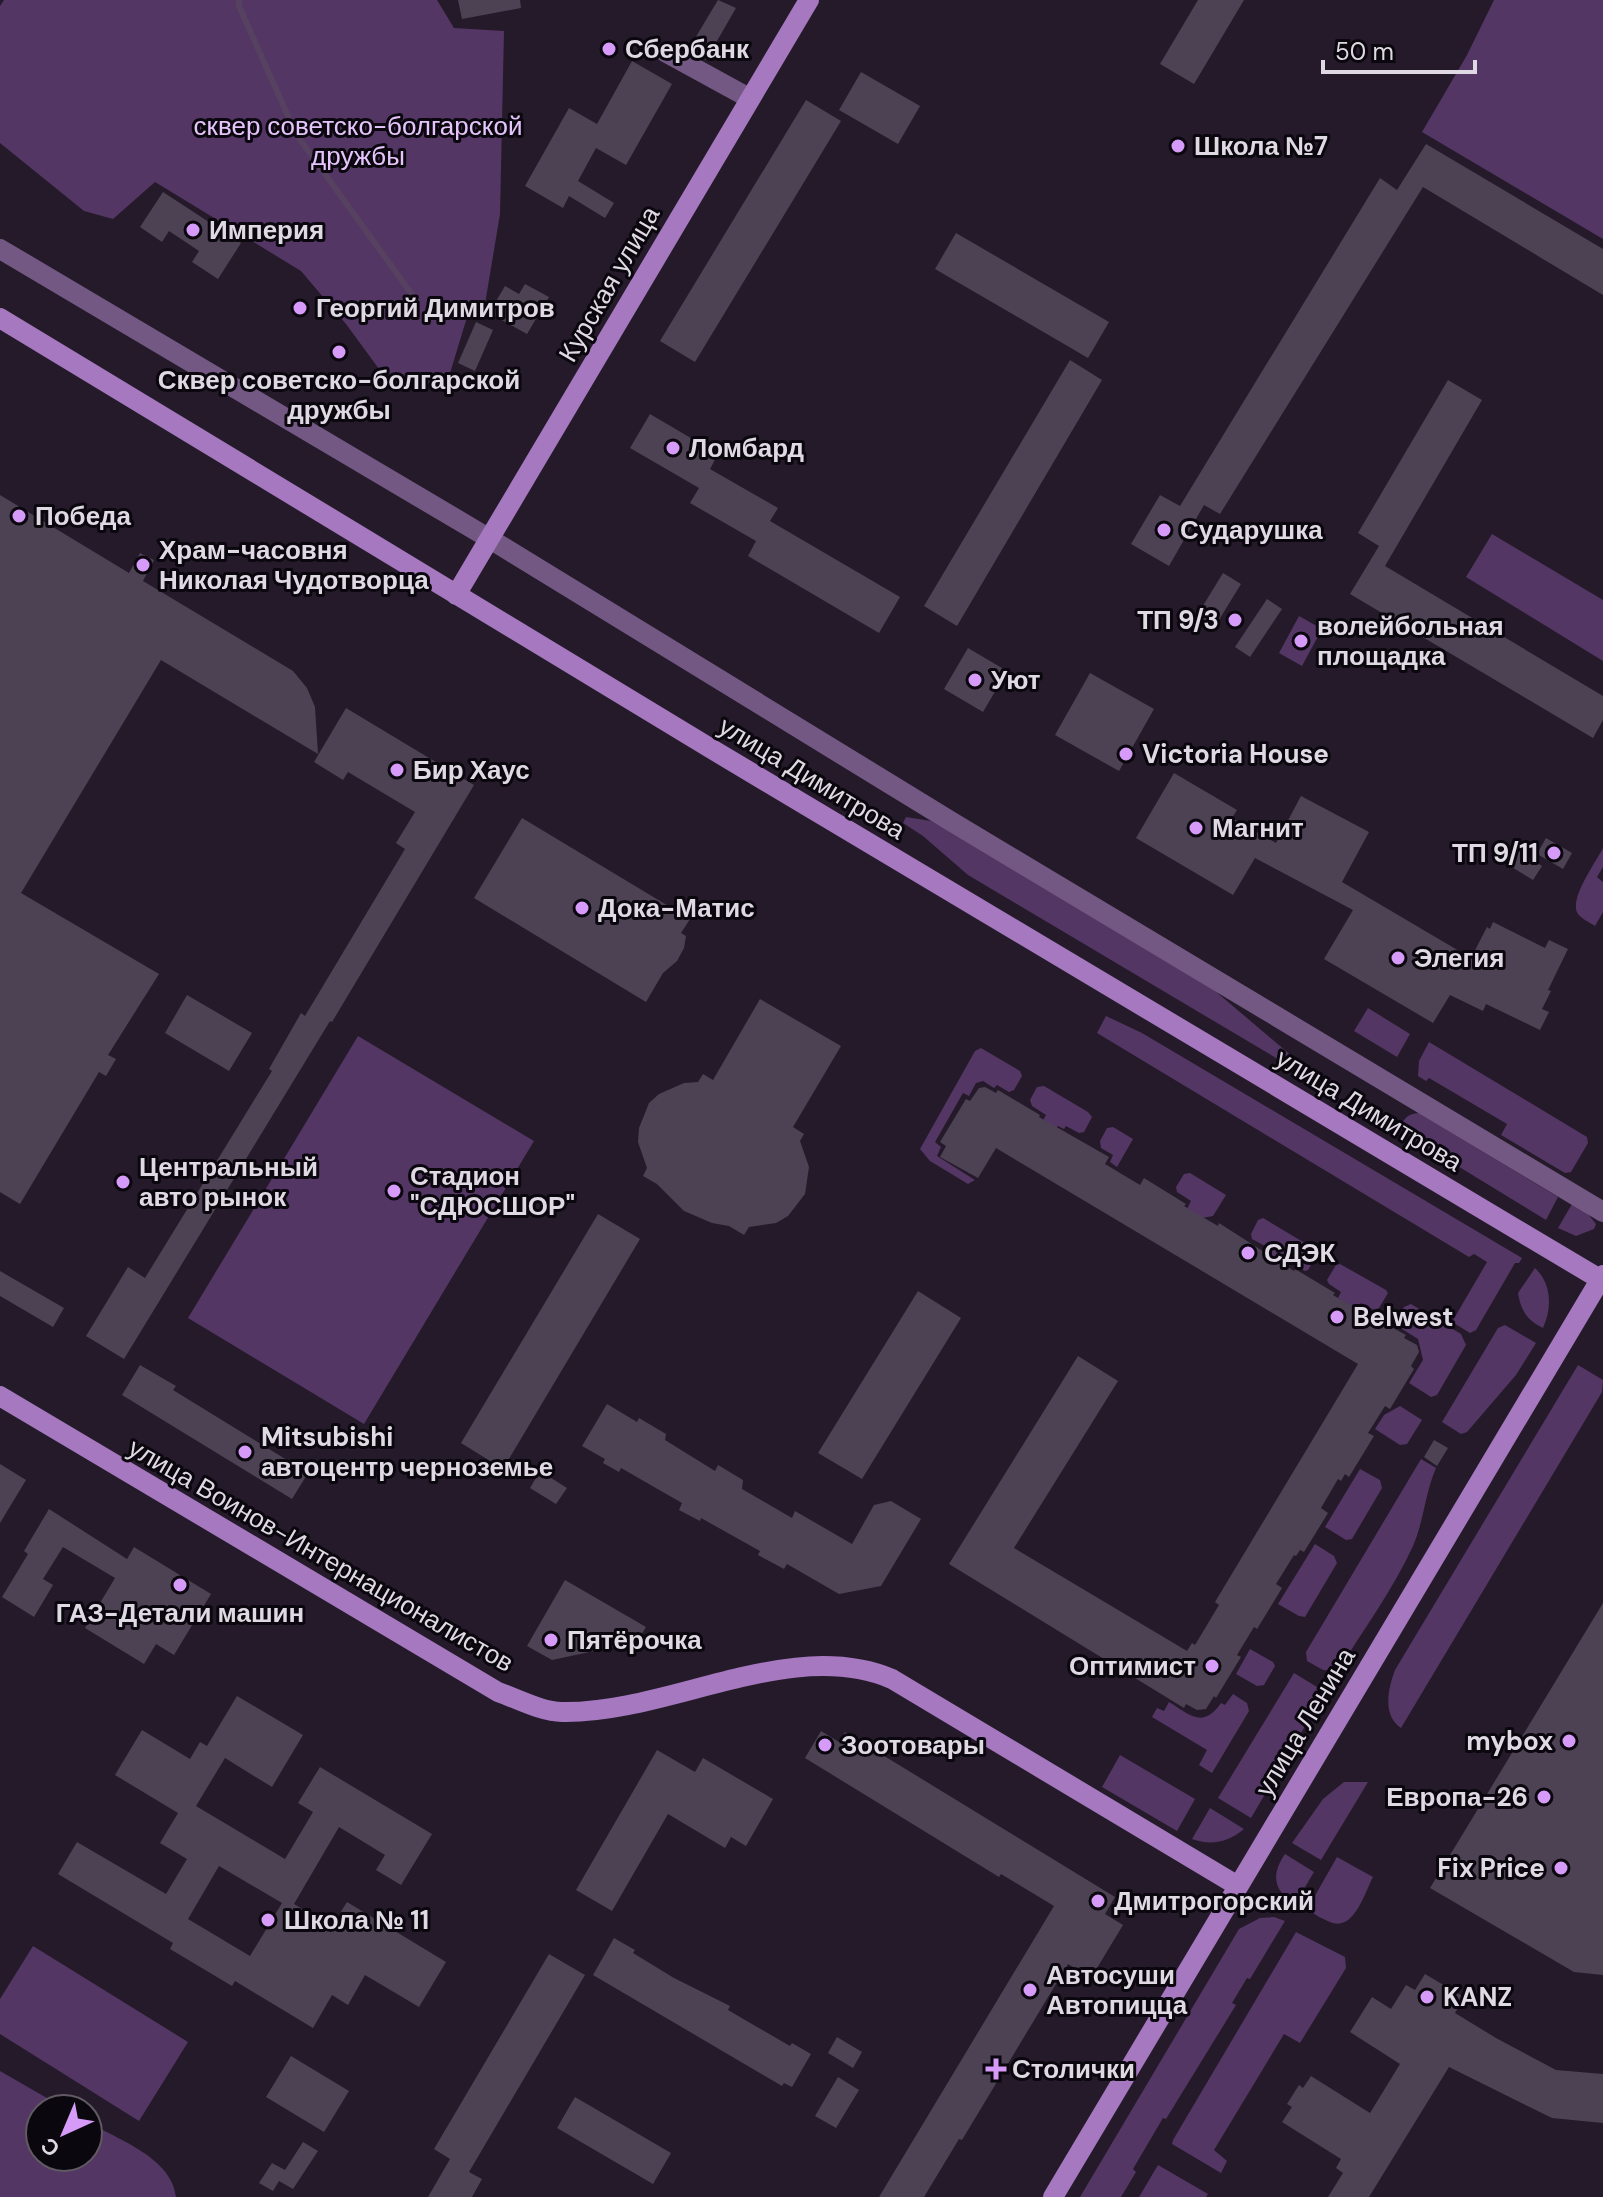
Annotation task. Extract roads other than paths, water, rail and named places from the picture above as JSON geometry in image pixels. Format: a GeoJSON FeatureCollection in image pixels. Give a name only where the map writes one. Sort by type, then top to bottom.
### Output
{"type":"FeatureCollection","features":[{"type":"Feature","properties":{"kind":"main road","name":"Курская улица"},"geometry":{"type":"LineString","coordinates":[[456,595],[809,0]]}},
{"type":"Feature","properties":{"kind":"main road","name":"улица Димитрова"},"geometry":{"type":"LineString","coordinates":[[0,318],[456,595],[1602,1278]]}},
{"type":"Feature","properties":{"kind":"main road","name":"улица Ленина"},"geometry":{"type":"LineString","coordinates":[[1053,2197],[1602,1278]]}},
{"type":"Feature","properties":{"kind":"main road","name":"улица Воинов-Интернационалистов"},"geometry":{"type":"LineString","coordinates":[[0,1396],[498,1692],[558,1712],[610,1710],[766,1673],[821,1665],[848,1665],[875,1672],[892,1679],[1238,1886]]}},
{"type":"Feature","properties":{"kind":"street"},"geometry":{"type":"LineString","coordinates":[[665,52],[749,98]]}},
{"type":"Feature","properties":{"kind":"street"},"geometry":{"type":"LineString","coordinates":[[0,249],[490,539],[952,822],[1603,1212]]}},
{"type":"Feature","properties":{"kind":"waterway"},"geometry":{"type":"LineString","coordinates":[[239,0],[296,134],[416,300]]}},
{"type":"Feature","properties":{"kind":"place","name":"Сбербанк"},"geometry":{"type":"Point","coordinates":[609,49]}},
{"type":"Feature","properties":{"kind":"place","name":"Школа №7"},"geometry":{"type":"Point","coordinates":[1178,146]}},
{"type":"Feature","properties":{"kind":"place","name":"Империя"},"geometry":{"type":"Point","coordinates":[193,230]}},
{"type":"Feature","properties":{"kind":"place","name":"Георгий Димитров"},"geometry":{"type":"Point","coordinates":[300,308]}},
{"type":"Feature","properties":{"kind":"place","name":"Сквер советско-болгарской дружбы"},"geometry":{"type":"Point","coordinates":[339,352]}},
{"type":"Feature","properties":{"kind":"place","name":"Ломбард"},"geometry":{"type":"Point","coordinates":[673,448]}},
{"type":"Feature","properties":{"kind":"place","name":"Победа"},"geometry":{"type":"Point","coordinates":[19,516]}},
{"type":"Feature","properties":{"kind":"place","name":"Сударушка"},"geometry":{"type":"Point","coordinates":[1164,530]}},
{"type":"Feature","properties":{"kind":"place","name":"Храм-часовня Николая Чудотворца"},"geometry":{"type":"Point","coordinates":[143,565]}},
{"type":"Feature","properties":{"kind":"place","name":"ТП 9/3"},"geometry":{"type":"Point","coordinates":[1235,620]}},
{"type":"Feature","properties":{"kind":"place","name":"волейбольная площадка"},"geometry":{"type":"Point","coordinates":[1301,641]}},
{"type":"Feature","properties":{"kind":"place","name":"Уют"},"geometry":{"type":"Point","coordinates":[975,680]}},
{"type":"Feature","properties":{"kind":"place","name":"Victoria House"},"geometry":{"type":"Point","coordinates":[1126,754]}},
{"type":"Feature","properties":{"kind":"place","name":"Бир Хаус"},"geometry":{"type":"Point","coordinates":[397,770]}},
{"type":"Feature","properties":{"kind":"place","name":"Магнит"},"geometry":{"type":"Point","coordinates":[1196,828]}},
{"type":"Feature","properties":{"kind":"place","name":"ТП 9/11"},"geometry":{"type":"Point","coordinates":[1554,853]}},
{"type":"Feature","properties":{"kind":"place","name":"Дока-Матис"},"geometry":{"type":"Point","coordinates":[582,908]}},
{"type":"Feature","properties":{"kind":"place","name":"Элегия"},"geometry":{"type":"Point","coordinates":[1398,958]}},
{"type":"Feature","properties":{"kind":"place","name":"Центральный авто рынок"},"geometry":{"type":"Point","coordinates":[123,1182]}},
{"type":"Feature","properties":{"kind":"place","name":"Стадион \"СДЮСШОР\""},"geometry":{"type":"Point","coordinates":[394,1191]}},
{"type":"Feature","properties":{"kind":"place","name":"СДЭК"},"geometry":{"type":"Point","coordinates":[1248,1253]}},
{"type":"Feature","properties":{"kind":"place","name":"Belwest"},"geometry":{"type":"Point","coordinates":[1337,1317]}},
{"type":"Feature","properties":{"kind":"place","name":"Mitsubishi автоцентр черноземье"},"geometry":{"type":"Point","coordinates":[245,1452]}},
{"type":"Feature","properties":{"kind":"place","name":"ГАЗ-Детали машин"},"geometry":{"type":"Point","coordinates":[180,1585]}},
{"type":"Feature","properties":{"kind":"place","name":"Пятёрочка"},"geometry":{"type":"Point","coordinates":[551,1640]}},
{"type":"Feature","properties":{"kind":"place","name":"Оптимист"},"geometry":{"type":"Point","coordinates":[1212,1666]}},
{"type":"Feature","properties":{"kind":"place","name":"mybox"},"geometry":{"type":"Point","coordinates":[1569,1741]}},
{"type":"Feature","properties":{"kind":"place","name":"Зоотовары"},"geometry":{"type":"Point","coordinates":[825,1745]}},
{"type":"Feature","properties":{"kind":"place","name":"Европа-26"},"geometry":{"type":"Point","coordinates":[1544,1797]}},
{"type":"Feature","properties":{"kind":"place","name":"Fix Price"},"geometry":{"type":"Point","coordinates":[1561,1868]}},
{"type":"Feature","properties":{"kind":"place","name":"Дмитрогорский"},"geometry":{"type":"Point","coordinates":[1098,1901]}},
{"type":"Feature","properties":{"kind":"place","name":"Школа № 11"},"geometry":{"type":"Point","coordinates":[268,1920]}},
{"type":"Feature","properties":{"kind":"place","name":"Автосуши Автопицца"},"geometry":{"type":"Point","coordinates":[1030,1990]}},
{"type":"Feature","properties":{"kind":"place","name":"KANZ"},"geometry":{"type":"Point","coordinates":[1427,1997]}},
{"type":"Feature","properties":{"kind":"place","name":"Столички"},"geometry":{"type":"Point","coordinates":[996,2069]}},
{"type":"Feature","properties":{"kind":"park label","name":"сквер советско-болгарской дружбы"},"geometry":{"type":"Point","coordinates":[358,141]}}]}
